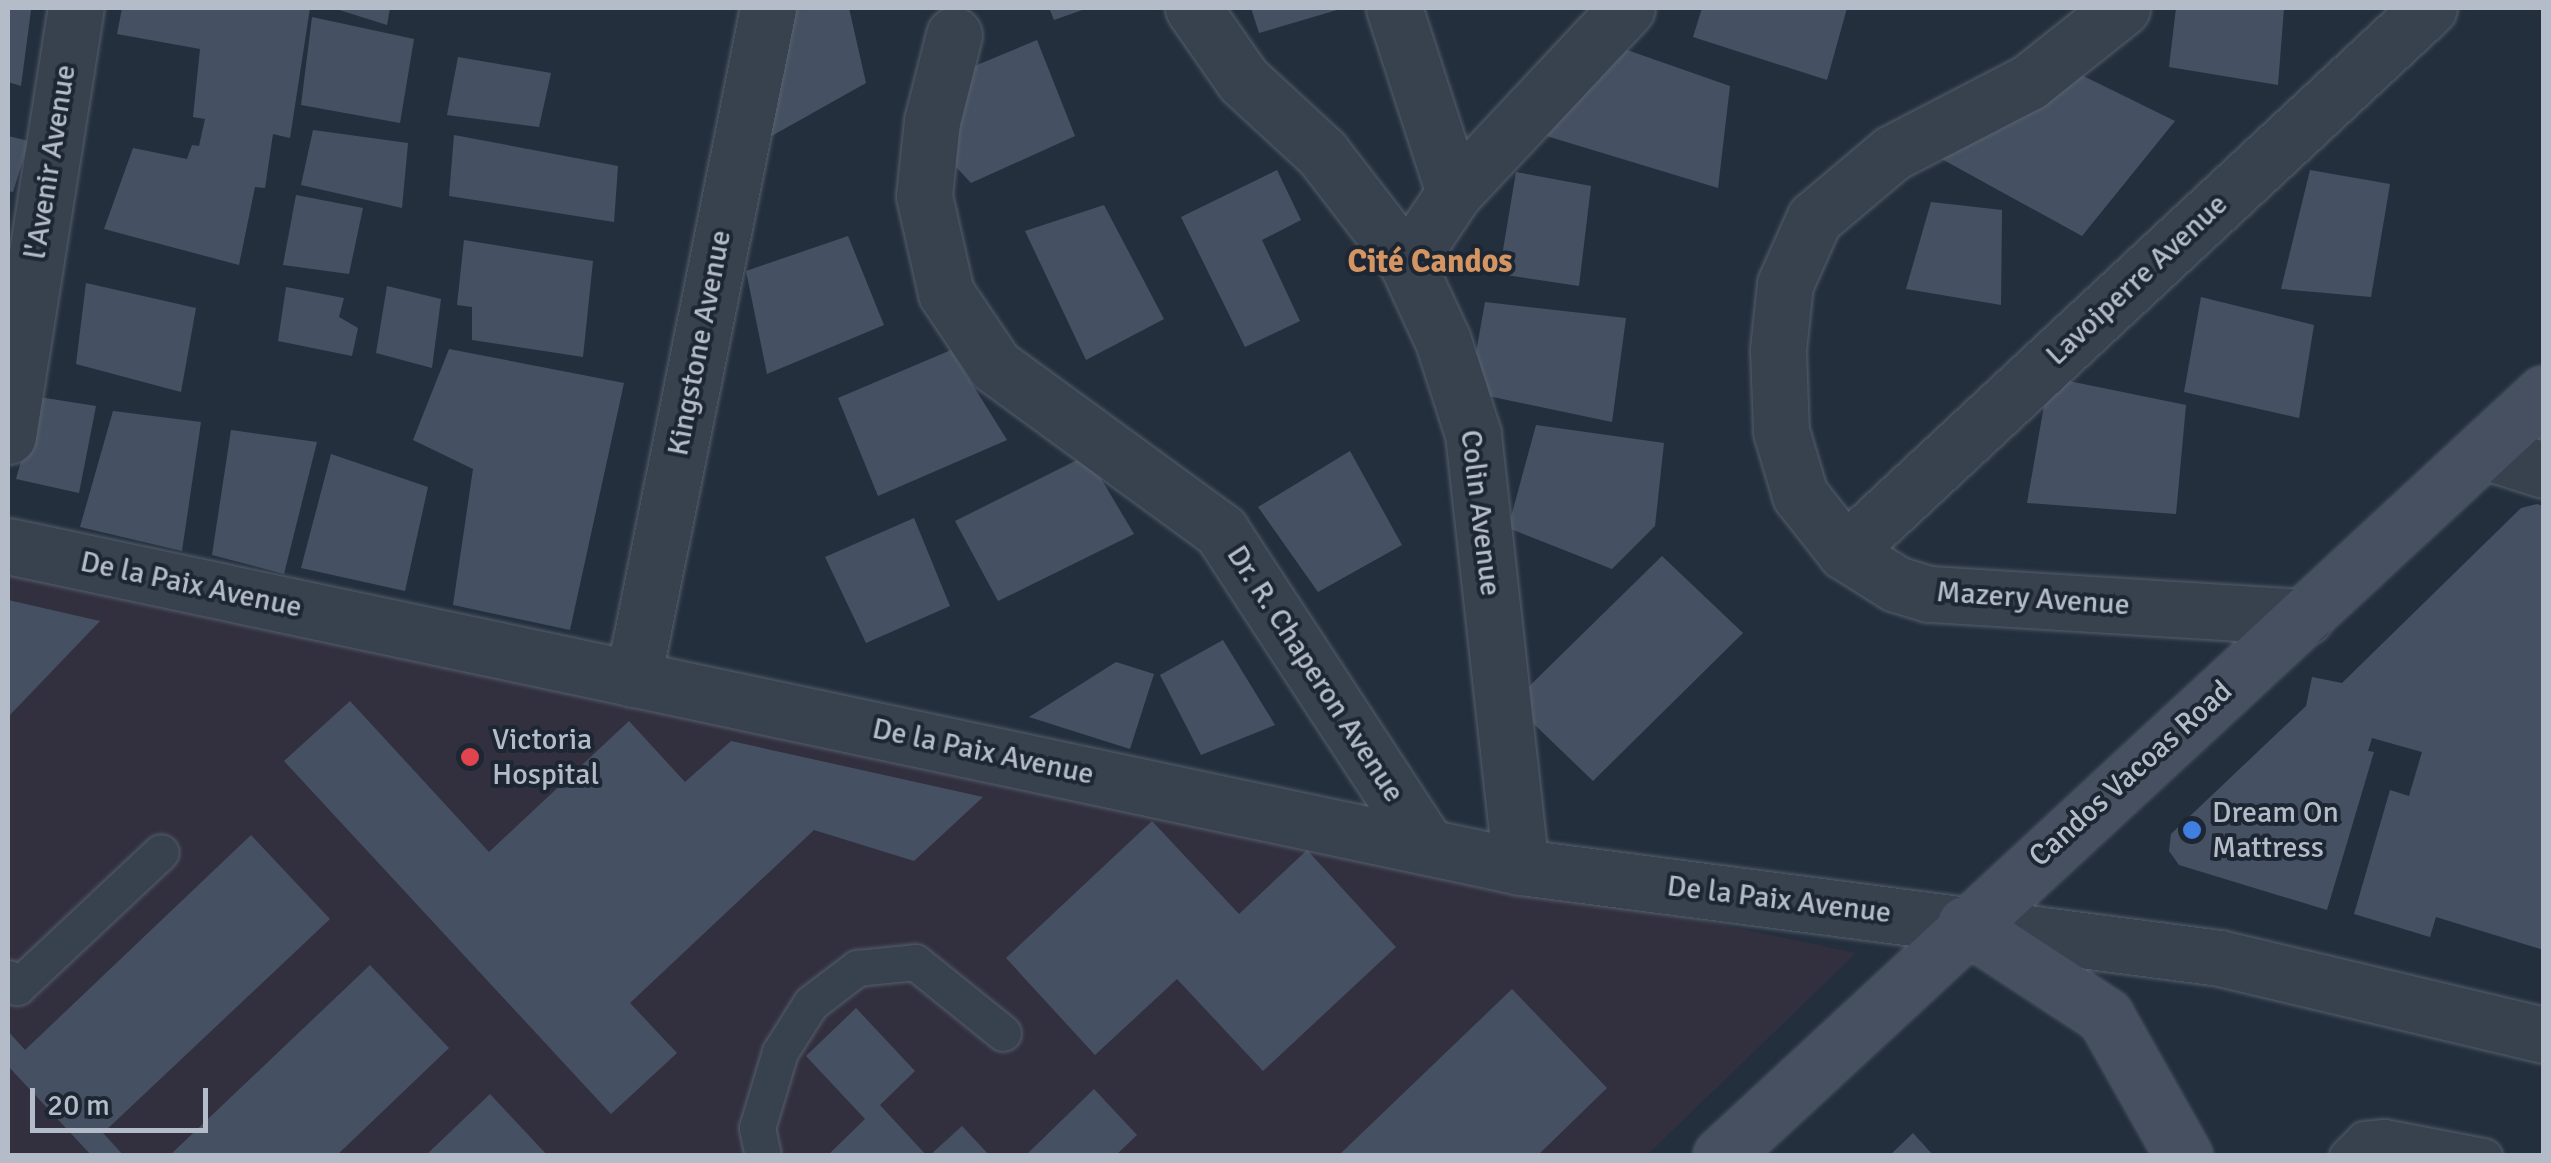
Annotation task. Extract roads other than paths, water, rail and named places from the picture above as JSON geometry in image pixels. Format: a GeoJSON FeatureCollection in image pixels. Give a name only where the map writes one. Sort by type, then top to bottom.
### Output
{"type":"FeatureCollection","features":[{"type":"Feature","properties":{"kind":"main road","name":"Candos Vacoas Road"},"geometry":{"type":"LineString","coordinates":[[1721,1156],[1964,924],[2305,618],[2544,394]]}},
{"type":"Feature","properties":{"kind":"main road"},"geometry":{"type":"LineString","coordinates":[[1964,924],[2105,1016],[2184,1156]]}},
{"type":"Feature","properties":{"kind":"street","name":"l'Avenir Avenue"},"geometry":{"type":"LineString","coordinates":[[8,436],[76,8]]}},
{"type":"Feature","properties":{"kind":"street","name":"Kingstone Avenue"},"geometry":{"type":"LineString","coordinates":[[633,679],[768,8]]}},
{"type":"Feature","properties":{"kind":"street","name":"Colin Avenue"},"geometry":{"type":"LineString","coordinates":[[1193,8],[1243,80],[1322,153],[1407,263],[1473,434],[1521,867]]}},
{"type":"Feature","properties":{"kind":"street"},"geometry":{"type":"LineString","coordinates":[[1394,8],[1454,193]]}},
{"type":"Feature","properties":{"kind":"street"},"geometry":{"type":"LineString","coordinates":[[1407,263],[1454,193],[1627,8]]}},
{"type":"Feature","properties":{"kind":"street","name":"Mazery Avenue"},"geometry":{"type":"LineString","coordinates":[[2122,8],[2029,82],[1892,154],[1814,218],[1785,284],[1778,350],[1781,431],[1800,496],[1845,552],[1896,584],[1930,594],[2305,618]]}},
{"type":"Feature","properties":{"kind":"street","name":"Lavoiperre Avenue"},"geometry":{"type":"LineString","coordinates":[[1845,552],[2430,8]]}},
{"type":"Feature","properties":{"kind":"street","name":"Dr. R. Chaperon Avenue"},"geometry":{"type":"LineString","coordinates":[[954,36],[932,121],[924,196],[946,293],[995,366],[1220,531],[1426,844]]}},
{"type":"Feature","properties":{"kind":"street"},"geometry":{"type":"LineString","coordinates":[[2484,452],[2544,470]]}},
{"type":"Feature","properties":{"kind":"street","name":"De la Paix Avenue"},"geometry":{"type":"LineString","coordinates":[[8,546],[1521,867],[2220,958],[2544,1035]]}},
{"type":"Feature","properties":{"kind":"lane"},"geometry":{"type":"LineString","coordinates":[[8,978],[16,988],[161,852]]}},
{"type":"Feature","properties":{"kind":"lane"},"geometry":{"type":"LineString","coordinates":[[762,1156],[757,1128],[780,1052],[811,1003],[857,968],[915,962],[1003,1033]]}},
{"type":"Feature","properties":{"kind":"lane"},"geometry":{"type":"LineString","coordinates":[[2347,1156],[2364,1140],[2384,1137],[2484,1156]]}},
{"type":"Feature","properties":{"kind":"place","name":"Victoria Hospital"},"geometry":{"type":"Point","coordinates":[470,757]}},
{"type":"Feature","properties":{"kind":"place","name":"Dream On Mattress"},"geometry":{"type":"Point","coordinates":[2192,830]}},
{"type":"Feature","properties":{"kind":"district","name":"Cité Candos"},"geometry":{"type":"Point","coordinates":[1430,262]}}]}
